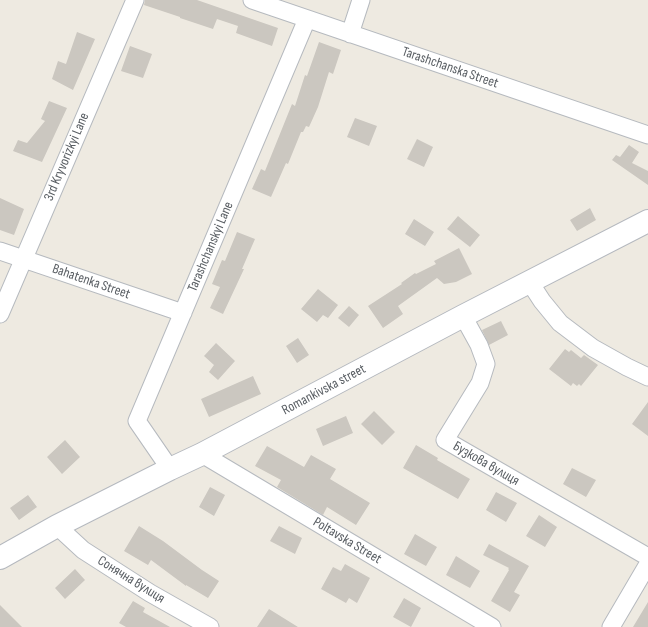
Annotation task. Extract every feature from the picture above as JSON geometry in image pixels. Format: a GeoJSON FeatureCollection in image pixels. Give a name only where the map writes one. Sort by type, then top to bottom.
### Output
{"type":"FeatureCollection","features":[{"type":"Feature","properties":{"kind":"main road","name":"Romankivska street"},"geometry":{"type":"LineString","coordinates":[[0,558],[57,526],[202,454],[463,316],[648,221]]}},
{"type":"Feature","properties":{"kind":"street","name":"3rd Kryvorizkyi Lane"},"geometry":{"type":"LineString","coordinates":[[0,314],[135,0]]}},
{"type":"Feature","properties":{"kind":"street","name":"Tarashchanska Street"},"geometry":{"type":"LineString","coordinates":[[252,0],[648,135]]}},
{"type":"Feature","properties":{"kind":"street"},"geometry":{"type":"LineString","coordinates":[[350,34],[361,0]]}},
{"type":"Feature","properties":{"kind":"street","name":"Tarashchanskyi Lane"},"geometry":{"type":"LineString","coordinates":[[170,469],[137,421],[307,19]]}},
{"type":"Feature","properties":{"kind":"street","name":"Bahatenka Street"},"geometry":{"type":"LineString","coordinates":[[0,251],[183,313]]}},
{"type":"Feature","properties":{"kind":"street"},"geometry":{"type":"LineString","coordinates":[[529,282],[560,323],[593,348],[626,367],[648,377]]}},
{"type":"Feature","properties":{"kind":"street","name":"Бузкова вулиця"},"geometry":{"type":"LineString","coordinates":[[463,316],[479,345],[486,364],[480,383],[445,440],[648,557]]}},
{"type":"Feature","properties":{"kind":"street","name":"Poltavska Street"},"geometry":{"type":"LineString","coordinates":[[202,454],[492,627]]}},
{"type":"Feature","properties":{"kind":"street","name":"Сонячна вулиця"},"geometry":{"type":"LineString","coordinates":[[57,526],[83,550],[150,593],[210,627]]}},
{"type":"Feature","properties":{"kind":"street"},"geometry":{"type":"LineString","coordinates":[[611,627],[648,564]]}},
{"type":"Feature","properties":{"kind":"building"},"geometry":{"type":"Polygon","coordinates":[[[145,0],[197,0],[278,28],[272,46],[236,33],[238,26],[217,19],[213,29],[144,5],[145,0]]]}},
{"type":"Feature","properties":{"kind":"building"},"geometry":{"type":"Polygon","coordinates":[[[77,32],[95,39],[73,90],[52,79],[58,61],[66,64],[77,32]]]}},
{"type":"Feature","properties":{"kind":"building"},"geometry":{"type":"Polygon","coordinates":[[[319,42],[341,50],[333,74],[329,72],[318,107],[309,127],[306,126],[303,132],[301,132],[288,164],[286,163],[271,197],[252,189],[261,169],[265,171],[292,104],[295,106],[305,75],[307,76],[319,42]]]}},
{"type":"Feature","properties":{"kind":"building"},"geometry":{"type":"Polygon","coordinates":[[[130,46],[152,54],[143,78],[121,71],[130,46]]]}},
{"type":"Feature","properties":{"kind":"building"},"geometry":{"type":"Polygon","coordinates":[[[49,101],[67,108],[42,162],[13,151],[18,140],[27,143],[45,121],[41,119],[49,101]]]}},
{"type":"Feature","properties":{"kind":"building"},"geometry":{"type":"Polygon","coordinates":[[[355,118],[377,126],[369,146],[347,137],[355,118]]]}},
{"type":"Feature","properties":{"kind":"building"},"geometry":{"type":"Polygon","coordinates":[[[417,139],[433,147],[424,167],[407,159],[417,139]]]}},
{"type":"Feature","properties":{"kind":"building"},"geometry":{"type":"Polygon","coordinates":[[[629,145],[639,152],[632,163],[648,171],[648,185],[612,160],[616,155],[620,157],[629,145]]]}},
{"type":"Feature","properties":{"kind":"building"},"geometry":{"type":"Polygon","coordinates":[[[0,198],[24,209],[14,235],[0,230],[0,198]]]}},
{"type":"Feature","properties":{"kind":"building"},"geometry":{"type":"Polygon","coordinates":[[[590,208],[596,220],[577,231],[570,220],[590,208]]]}},
{"type":"Feature","properties":{"kind":"building"},"geometry":{"type":"Polygon","coordinates":[[[458,216],[480,235],[470,247],[447,229],[458,216]]]}},
{"type":"Feature","properties":{"kind":"building"},"geometry":{"type":"Polygon","coordinates":[[[414,219],[434,232],[425,246],[405,234],[414,219]]]}},
{"type":"Feature","properties":{"kind":"building"},"geometry":{"type":"Polygon","coordinates":[[[237,232],[255,239],[242,269],[244,269],[223,314],[210,308],[220,287],[212,284],[222,260],[225,261],[237,232]]]}},
{"type":"Feature","properties":{"kind":"building"},"geometry":{"type":"Polygon","coordinates":[[[459,248],[472,274],[456,282],[444,284],[437,278],[398,306],[403,314],[383,328],[368,306],[402,284],[401,283],[415,273],[416,274],[436,264],[434,261],[459,248]]]}},
{"type":"Feature","properties":{"kind":"building"},"geometry":{"type":"Polygon","coordinates":[[[318,289],[338,305],[328,318],[323,315],[317,322],[301,309],[318,289]]]}},
{"type":"Feature","properties":{"kind":"building"},"geometry":{"type":"Polygon","coordinates":[[[349,306],[359,315],[349,327],[338,318],[349,306]]]}},
{"type":"Feature","properties":{"kind":"building"},"geometry":{"type":"Polygon","coordinates":[[[501,321],[508,335],[489,345],[482,330],[501,321]]]}},
{"type":"Feature","properties":{"kind":"building"},"geometry":{"type":"Polygon","coordinates":[[[298,338],[309,355],[297,363],[286,346],[298,338]]]}},
{"type":"Feature","properties":{"kind":"building"},"geometry":{"type":"Polygon","coordinates":[[[216,343],[235,361],[218,380],[209,372],[214,365],[204,356],[216,343]]]}},
{"type":"Feature","properties":{"kind":"building"},"geometry":{"type":"Polygon","coordinates":[[[565,349],[569,352],[571,350],[581,358],[584,355],[598,365],[581,386],[579,384],[577,386],[573,383],[571,386],[549,369],[565,349]]]}},
{"type":"Feature","properties":{"kind":"building"},"geometry":{"type":"Polygon","coordinates":[[[253,376],[261,394],[209,417],[201,399],[253,376]]]}},
{"type":"Feature","properties":{"kind":"building"},"geometry":{"type":"Polygon","coordinates":[[[648,402],[648,436],[632,424],[648,402]]]}},
{"type":"Feature","properties":{"kind":"building"},"geometry":{"type":"Polygon","coordinates":[[[374,411],[395,432],[382,445],[361,424],[374,411]]]}},
{"type":"Feature","properties":{"kind":"building"},"geometry":{"type":"Polygon","coordinates":[[[346,416],[353,433],[323,446],[316,429],[346,416]]]}},
{"type":"Feature","properties":{"kind":"building"},"geometry":{"type":"Polygon","coordinates":[[[65,440],[80,457],[62,474],[47,457],[65,440]]]}},
{"type":"Feature","properties":{"kind":"building"},"geometry":{"type":"Polygon","coordinates":[[[416,445],[438,458],[437,460],[470,479],[458,499],[403,468],[416,445]]]}},
{"type":"Feature","properties":{"kind":"building"},"geometry":{"type":"Polygon","coordinates":[[[267,446],[304,467],[311,455],[336,469],[330,479],[370,503],[356,525],[327,507],[323,515],[277,487],[281,480],[255,466],[267,446]]]}},
{"type":"Feature","properties":{"kind":"building"},"geometry":{"type":"Polygon","coordinates":[[[572,468],[596,480],[586,497],[563,484],[572,468]]]}},
{"type":"Feature","properties":{"kind":"building"},"geometry":{"type":"Polygon","coordinates":[[[210,487],[225,495],[214,516],[199,507],[210,487]]]}},
{"type":"Feature","properties":{"kind":"building"},"geometry":{"type":"Polygon","coordinates":[[[496,492],[517,503],[506,522],[486,510],[496,492]]]}},
{"type":"Feature","properties":{"kind":"building"},"geometry":{"type":"Polygon","coordinates":[[[28,495],[37,507],[19,520],[10,508],[28,495]]]}},
{"type":"Feature","properties":{"kind":"building"},"geometry":{"type":"Polygon","coordinates":[[[539,515],[557,527],[545,547],[526,536],[539,515]]]}},
{"type":"Feature","properties":{"kind":"building"},"geometry":{"type":"Polygon","coordinates":[[[139,526],[163,541],[219,581],[208,598],[186,586],[151,560],[148,565],[124,551],[139,526]]]}},
{"type":"Feature","properties":{"kind":"building"},"geometry":{"type":"Polygon","coordinates":[[[279,526],[302,538],[295,554],[270,541],[279,526]]]}},
{"type":"Feature","properties":{"kind":"building"},"geometry":{"type":"Polygon","coordinates":[[[415,534],[437,547],[426,566],[404,554],[415,534]]]}},
{"type":"Feature","properties":{"kind":"building"},"geometry":{"type":"Polygon","coordinates":[[[489,544],[529,566],[514,592],[520,595],[510,612],[491,601],[509,568],[483,555],[489,544]]]}},
{"type":"Feature","properties":{"kind":"building"},"geometry":{"type":"Polygon","coordinates":[[[456,556],[480,571],[470,588],[446,575],[456,556]]]}},
{"type":"Feature","properties":{"kind":"building"},"geometry":{"type":"Polygon","coordinates":[[[345,564],[370,578],[357,603],[349,598],[346,603],[321,589],[333,567],[341,571],[345,564]]]}},
{"type":"Feature","properties":{"kind":"building"},"geometry":{"type":"Polygon","coordinates":[[[75,569],[85,580],[65,599],[55,588],[75,569]]]}},
{"type":"Feature","properties":{"kind":"building"},"geometry":{"type":"Polygon","coordinates":[[[404,598],[421,608],[411,627],[393,617],[404,598]]]}},
{"type":"Feature","properties":{"kind":"building"},"geometry":{"type":"Polygon","coordinates":[[[133,601],[145,608],[143,612],[170,627],[126,627],[119,623],[133,601]]]}},
{"type":"Feature","properties":{"kind":"building"},"geometry":{"type":"Polygon","coordinates":[[[648,602],[648,627],[633,627],[648,602]]]}},
{"type":"Feature","properties":{"kind":"building"},"geometry":{"type":"Polygon","coordinates":[[[0,605],[22,627],[0,627],[0,605]]]}},
{"type":"Feature","properties":{"kind":"building"},"geometry":{"type":"Polygon","coordinates":[[[269,609],[298,627],[257,627],[269,609]]]}}]}
